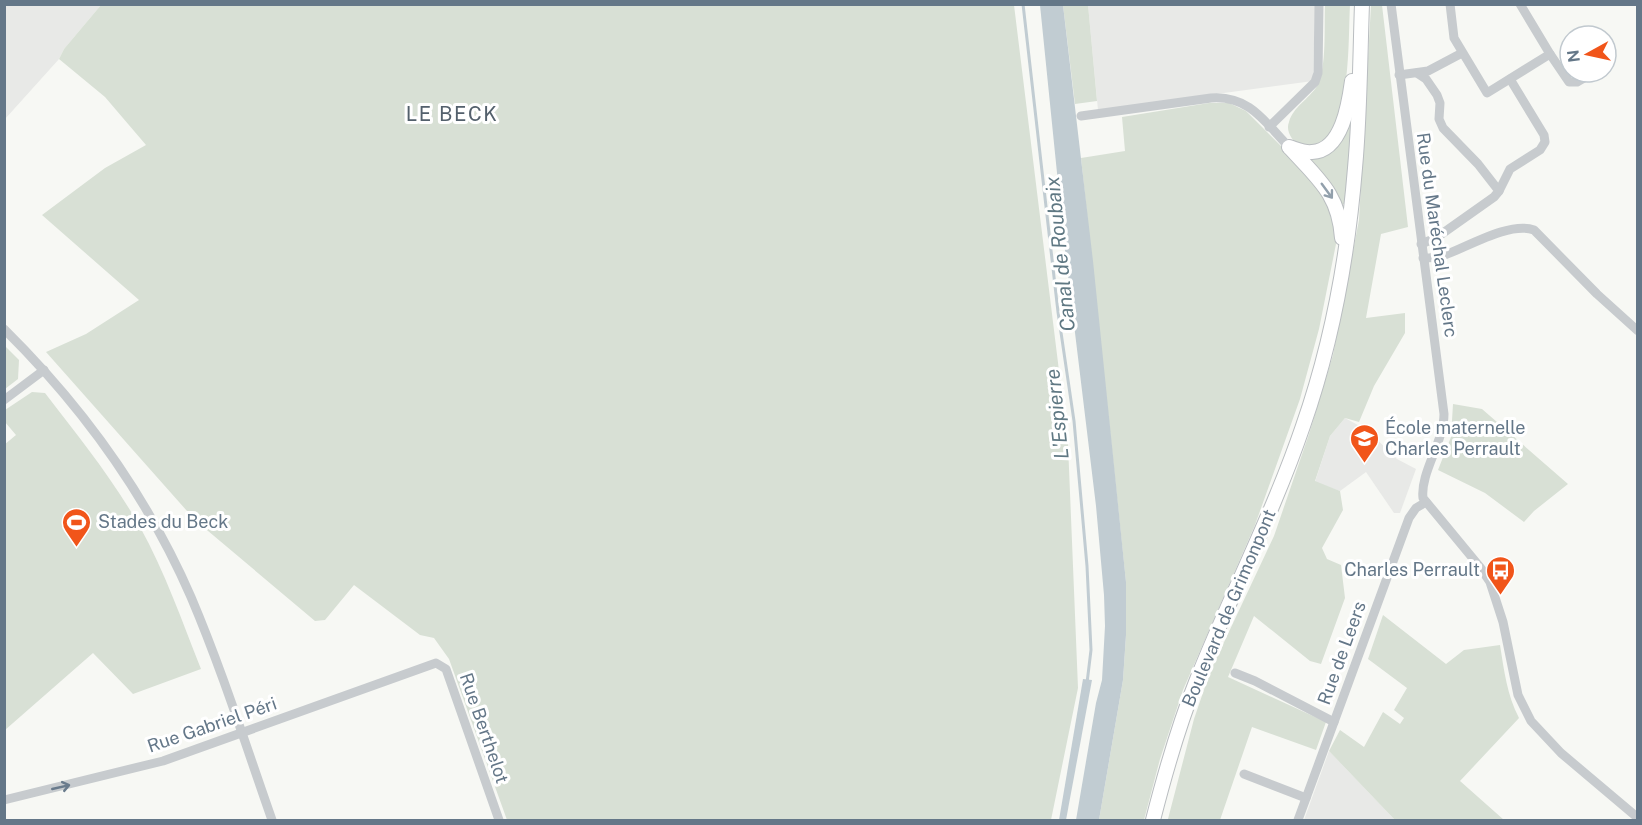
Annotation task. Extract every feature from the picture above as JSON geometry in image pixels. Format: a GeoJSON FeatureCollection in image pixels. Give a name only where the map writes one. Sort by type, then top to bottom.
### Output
{"type":"FeatureCollection","features":[{"type":"Feature","properties":{"kind":"highway"},"geometry":{"type":"LineString","coordinates":[[1289,147],[1307,152],[1319,151],[1329,145],[1342,125],[1350,95],[1357,16],[1361,4]]}},
{"type":"Feature","properties":{"kind":"highway"},"geometry":{"type":"LineString","coordinates":[[1342,269],[1355,165],[1361,4]]}},
{"type":"Feature","properties":{"kind":"highway"},"geometry":{"type":"LineString","coordinates":[[1289,147],[1326,188],[1336,204],[1341,228],[1342,269]]}},
{"type":"Feature","properties":{"kind":"highway","name":"Boulevard de Grimonpont"},"geometry":{"type":"LineString","coordinates":[[1153,820],[1175,740],[1193,688],[1272,507],[1301,433],[1326,343],[1342,269]]}},
{"type":"Feature","properties":{"kind":"street"},"geometry":{"type":"LineString","coordinates":[[1269,127],[1313,86],[1317,78],[1319,4]]}},
{"type":"Feature","properties":{"kind":"street","name":"Rue du Maréchal Leclerc"},"geometry":{"type":"LineString","coordinates":[[1391,4],[1444,414],[1443,430],[1423,490],[1425,502]]}},
{"type":"Feature","properties":{"kind":"street"},"geometry":{"type":"LineString","coordinates":[[1450,4],[1453,34],[1487,93],[1550,54]]}},
{"type":"Feature","properties":{"kind":"street"},"geometry":{"type":"LineString","coordinates":[[1520,4],[1558,66]]}},
{"type":"Feature","properties":{"kind":"street"},"geometry":{"type":"LineString","coordinates":[[1399,75],[1430,70],[1462,53]]}},
{"type":"Feature","properties":{"kind":"street"},"geometry":{"type":"LineString","coordinates":[[1417,72],[1426,79],[1437,95],[1440,103],[1439,119],[1443,128],[1478,164],[1499,191]]}},
{"type":"Feature","properties":{"kind":"street"},"geometry":{"type":"LineString","coordinates":[[1421,244],[1436,238],[1494,197],[1510,169],[1540,150],[1545,142],[1544,135],[1510,79]]}},
{"type":"Feature","properties":{"kind":"street"},"geometry":{"type":"LineString","coordinates":[[1081,116],[1221,97],[1236,99],[1244,103],[1289,147]]}},
{"type":"Feature","properties":{"kind":"street"},"geometry":{"type":"LineString","coordinates":[[1423,258],[1440,257],[1488,235],[1528,228],[1534,230],[1638,331]]}},
{"type":"Feature","properties":{"kind":"street"},"geometry":{"type":"LineString","coordinates":[[4,328],[44,370],[99,437],[147,511],[179,572],[197,613],[272,820]]}},
{"type":"Feature","properties":{"kind":"street"},"geometry":{"type":"LineString","coordinates":[[4,400],[44,370]]}},
{"type":"Feature","properties":{"kind":"street"},"geometry":{"type":"LineString","coordinates":[[1425,502],[1455,536],[1490,582],[1503,622],[1518,695],[1531,721],[1562,753],[1636,815]]}},
{"type":"Feature","properties":{"kind":"street","name":"Rue de Leers"},"geometry":{"type":"LineString","coordinates":[[1298,820],[1409,518],[1414,510],[1425,502]]}},
{"type":"Feature","properties":{"kind":"street","name":"Rue Berthelot"},"geometry":{"type":"LineString","coordinates":[[425,666],[436,663],[446,669],[500,820]]}},
{"type":"Feature","properties":{"kind":"street","name":"Rue Gabriel Péri"},"geometry":{"type":"LineString","coordinates":[[4,800],[164,761],[425,666]]}},
{"type":"Feature","properties":{"kind":"street"},"geometry":{"type":"LineString","coordinates":[[1235,673],[1334,722]]}},
{"type":"Feature","properties":{"kind":"street"},"geometry":{"type":"LineString","coordinates":[[1244,774],[1306,798]]}},
{"type":"Feature","properties":{"kind":"shaded area"},"geometry":{"type":"Polygon","coordinates":[[[5,5],[101,5],[64,49],[59,59],[5,119],[5,5]]]}},
{"type":"Feature","properties":{"kind":"shaded area"},"geometry":{"type":"Polygon","coordinates":[[[101,5],[1014,5],[1068,444],[1078,688],[1051,820],[507,820],[449,659],[434,638],[420,635],[354,585],[325,620],[315,621],[195,520],[46,352],[86,334],[139,300],[42,215],[105,168],[146,145],[105,97],[59,59],[64,49],[101,5]]]}},
{"type":"Feature","properties":{"kind":"shaded area"},"geometry":{"type":"Polygon","coordinates":[[[1040,5],[1063,5],[1093,261],[1126,582],[1123,680],[1099,820],[1076,820],[1102,680],[1104,595],[1040,5]]]}},
{"type":"Feature","properties":{"kind":"shaded area"},"geometry":{"type":"Polygon","coordinates":[[[1063,5],[1088,5],[1097,101],[1075,104],[1063,5]]]}},
{"type":"Feature","properties":{"kind":"shaded area"},"geometry":{"type":"Polygon","coordinates":[[[1088,5],[1315,5],[1313,81],[1098,110],[1088,5]]]}},
{"type":"Feature","properties":{"kind":"shaded area"},"geometry":{"type":"Polygon","coordinates":[[[1325,5],[1350,5],[1346,82],[1336,122],[1328,137],[1316,146],[1305,147],[1297,144],[1292,138],[1288,125],[1294,112],[1314,91],[1320,78],[1324,58],[1325,5]]]}},
{"type":"Feature","properties":{"kind":"shaded area"},"geometry":{"type":"Polygon","coordinates":[[[1371,5],[1382,5],[1408,227],[1381,234],[1366,318],[1405,313],[1405,333],[1374,386],[1359,422],[1345,418],[1330,436],[1315,481],[1340,491],[1343,510],[1322,548],[1327,559],[1341,565],[1345,598],[1321,664],[1310,661],[1254,616],[1228,677],[1326,722],[1316,750],[1252,727],[1220,820],[1168,819],[1194,719],[1210,672],[1274,536],[1333,355],[1359,220],[1371,5]]]}},
{"type":"Feature","properties":{"kind":"shaded area"},"geometry":{"type":"Polygon","coordinates":[[[1209,103],[1229,103],[1246,111],[1301,166],[1324,192],[1338,234],[1319,329],[1300,399],[1255,525],[1183,690],[1160,759],[1144,820],[1099,820],[1123,680],[1126,582],[1081,158],[1125,151],[1122,117],[1209,103]]]}},
{"type":"Feature","properties":{"kind":"shaded area"},"geometry":{"type":"Polygon","coordinates":[[[1350,120],[1352,126],[1347,195],[1342,204],[1329,181],[1307,161],[1308,156],[1350,120]]]}},
{"type":"Feature","properties":{"kind":"shaded area"},"geometry":{"type":"Polygon","coordinates":[[[5,346],[19,360],[18,379],[5,389],[5,346]]]}},
{"type":"Feature","properties":{"kind":"shaded area","name":"Stades du Beck"},"geometry":{"type":"Polygon","coordinates":[[[32,392],[45,393],[95,458],[130,509],[173,597],[201,669],[133,694],[93,653],[5,730],[4,445],[16,435],[5,422],[5,410],[32,392]]]}},
{"type":"Feature","properties":{"kind":"shaded area"},"geometry":{"type":"Polygon","coordinates":[[[1453,404],[1482,409],[1568,484],[1524,522],[1485,493],[1438,470],[1451,437],[1453,404]]]}},
{"type":"Feature","properties":{"kind":"shaded area","name":"École maternelle Charles Perrault"},"geometry":{"type":"Polygon","coordinates":[[[1345,418],[1367,430],[1397,459],[1416,469],[1400,513],[1394,513],[1366,472],[1340,491],[1315,482],[1330,436],[1345,418]]]}},
{"type":"Feature","properties":{"kind":"shaded area"},"geometry":{"type":"Polygon","coordinates":[[[1383,615],[1446,664],[1464,650],[1500,645],[1509,691],[1519,718],[1460,781],[1504,820],[1395,820],[1329,751],[1340,730],[1364,747],[1383,712],[1400,724],[1404,718],[1394,710],[1407,688],[1368,659],[1383,615]]]}},
{"type":"Feature","properties":{"kind":"shaded area"},"geometry":{"type":"Polygon","coordinates":[[[1083,679],[1092,680],[1066,820],[1059,820],[1083,679]]]}},
{"type":"Feature","properties":{"kind":"shaded area"},"geometry":{"type":"Polygon","coordinates":[[[1329,751],[1395,820],[1304,820],[1329,751]]]}},
{"type":"Feature","properties":{"kind":"waterway","name":"L'Espierre"},"geometry":{"type":"LineString","coordinates":[[1023,4],[1058,312],[1074,421],[1087,566],[1091,650],[1087,683]]}},
{"type":"Feature","properties":{"kind":"place","name":"École maternelle Charles Perrault"},"geometry":{"type":"Point","coordinates":[1364,464]}},
{"type":"Feature","properties":{"kind":"place","name":"Stades du Beck"},"geometry":{"type":"Point","coordinates":[77,548]}},
{"type":"Feature","properties":{"kind":"place","name":"Charles Perrault"},"geometry":{"type":"Point","coordinates":[1501,596]}},
{"type":"Feature","properties":{"kind":"district","name":"LE BECK"},"geometry":{"type":"Point","coordinates":[452,114]}},
{"type":"Feature","properties":{"kind":"water label","name":"Canal de Roubaix"},"geometry":{"type":"Point","coordinates":[1060,254]}}]}
